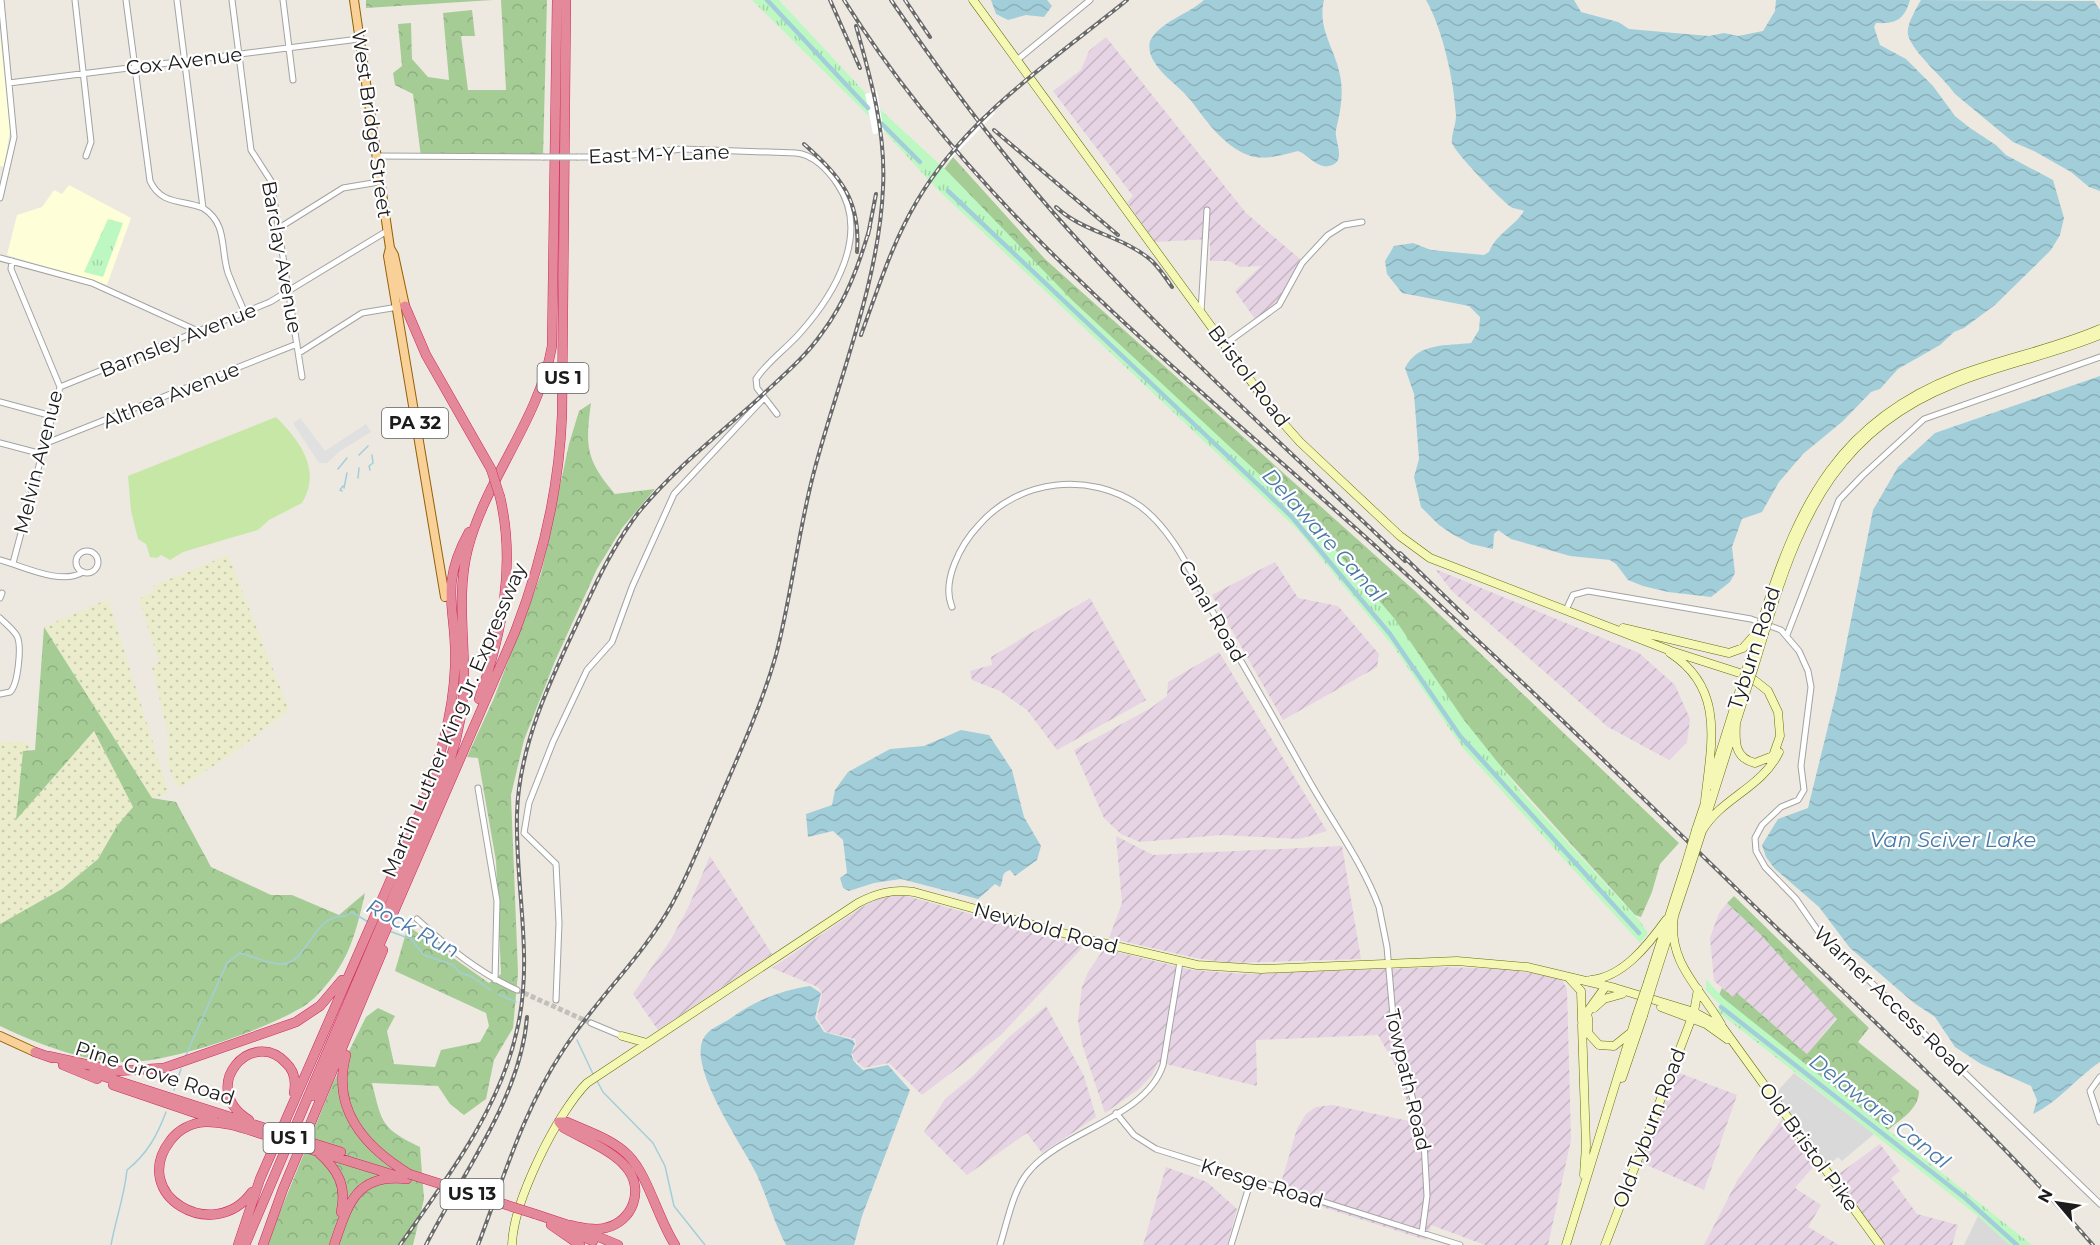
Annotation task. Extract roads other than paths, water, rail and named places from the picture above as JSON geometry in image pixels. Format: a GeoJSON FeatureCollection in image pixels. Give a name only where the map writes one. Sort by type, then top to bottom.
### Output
{"type":"FeatureCollection","features":[{"type":"Feature","properties":{"kind":"highway","name":"Martin Luther King Jr. Expressway"},"geometry":{"type":"LineString","coordinates":[[384,919],[442,782],[456,739],[464,684],[462,580],[472,536],[489,496],[537,400],[552,346],[556,0]]}},
{"type":"Feature","properties":{"kind":"highway","name":"Martin Luther King Jr. Expressway"},"geometry":{"type":"LineString","coordinates":[[384,919],[515,632],[544,544],[555,488],[561,440],[566,0]]}},
{"type":"Feature","properties":{"kind":"highway"},"geometry":{"type":"LineString","coordinates":[[400,307],[491,469],[500,497],[507,536],[507,585],[493,657],[467,739]]}},
{"type":"Feature","properties":{"kind":"highway"},"geometry":{"type":"LineString","coordinates":[[408,1177],[370,1146],[356,1129],[346,1108],[342,1086],[343,1065],[362,1004],[377,936],[444,741],[455,667],[449,593],[451,577],[460,548],[489,496]]}},
{"type":"Feature","properties":{"kind":"highway"},"geometry":{"type":"LineString","coordinates":[[445,597],[451,643],[452,694]]}},
{"type":"Feature","properties":{"kind":"highway"},"geometry":{"type":"LineString","coordinates":[[48,1056],[117,1071],[146,1071],[172,1066],[281,1029],[309,1015],[334,991],[358,952],[377,936],[486,709],[515,632]]}},
{"type":"Feature","properties":{"kind":"highway","name":"US 1"},"geometry":{"type":"LineString","coordinates":[[245,1245],[377,936]]}},
{"type":"Feature","properties":{"kind":"highway","name":"US 1"},"geometry":{"type":"LineString","coordinates":[[252,1245],[377,936]]}},
{"type":"Feature","properties":{"kind":"highway"},"geometry":{"type":"LineString","coordinates":[[232,1245],[358,952]]}},
{"type":"Feature","properties":{"kind":"highway"},"geometry":{"type":"LineString","coordinates":[[263,1245],[292,1168],[362,1004]]}},
{"type":"Feature","properties":{"kind":"highway","name":"Pine Grove Road"},"geometry":{"type":"LineString","coordinates":[[35,1052],[270,1132]]}},
{"type":"Feature","properties":{"kind":"highway","name":"Pine Grove Road"},"geometry":{"type":"LineString","coordinates":[[35,1052],[106,1083],[227,1123]]}},
{"type":"Feature","properties":{"kind":"highway"},"geometry":{"type":"LineString","coordinates":[[270,1132],[240,1114],[229,1097],[228,1079],[238,1061],[258,1052],[272,1053],[284,1060],[295,1077],[292,1104]]}},
{"type":"Feature","properties":{"kind":"highway"},"geometry":{"type":"LineString","coordinates":[[560,1122],[564,1128],[624,1164],[632,1176],[635,1188],[632,1207],[616,1224],[600,1229],[568,1225]]}},
{"type":"Feature","properties":{"kind":"highway"},"geometry":{"type":"LineString","coordinates":[[560,1122],[577,1126],[628,1154],[639,1169],[657,1213],[675,1245]]}},
{"type":"Feature","properties":{"kind":"highway"},"geometry":{"type":"LineString","coordinates":[[227,1123],[195,1124],[172,1138],[164,1150],[160,1166],[161,1183],[166,1193],[177,1206],[190,1215],[218,1217],[239,1207],[260,1179]]}},
{"type":"Feature","properties":{"kind":"highway","name":"US 13"},"geometry":{"type":"LineString","coordinates":[[227,1123],[270,1132],[534,1217],[568,1225],[618,1245]]}},
{"type":"Feature","properties":{"kind":"highway","name":"US 13"},"geometry":{"type":"LineString","coordinates":[[308,1145],[317,1152],[408,1177]]}},
{"type":"Feature","properties":{"kind":"highway"},"geometry":{"type":"LineString","coordinates":[[317,1152],[336,1171],[343,1192],[341,1213],[332,1245]]}},
{"type":"Feature","properties":{"kind":"highway"},"geometry":{"type":"LineString","coordinates":[[332,1245],[349,1205],[361,1190],[385,1179],[408,1177]]}},
{"type":"Feature","properties":{"kind":"highway"},"geometry":{"type":"LineString","coordinates":[[238,1245],[252,1200]]}},
{"type":"Feature","properties":{"kind":"highway","name":"US 13"},"geometry":{"type":"LineString","coordinates":[[534,1217],[603,1245]]}},
{"type":"Feature","properties":{"kind":"highway"},"geometry":{"type":"LineString","coordinates":[[551,1225],[580,1245]]}},
{"type":"Feature","properties":{"kind":"main road","name":"West Bridge Street"},"geometry":{"type":"LineString","coordinates":[[354,0],[375,156],[390,248],[394,255],[445,597]]}},
{"type":"Feature","properties":{"kind":"main road","name":"Bristol Road"},"geometry":{"type":"LineString","coordinates":[[973,0],[1287,428],[1411,545],[1442,563],[1625,633]]}},
{"type":"Feature","properties":{"kind":"main road","name":"Tyburn Road"},"geometry":{"type":"LineString","coordinates":[[1699,831],[1705,801],[1762,632],[1786,546],[1804,508],[1832,467],[1866,431],[1900,405],[1944,381],[2100,329]]}},
{"type":"Feature","properties":{"kind":"main road","name":"Tyburn Road"},"geometry":{"type":"LineString","coordinates":[[1766,616],[1809,510],[1836,470],[1875,430],[1909,406],[1953,384],[2100,335]]}},
{"type":"Feature","properties":{"kind":"main road"},"geometry":{"type":"LineString","coordinates":[[1605,625],[1729,653],[1743,648],[1762,632]]}},
{"type":"Feature","properties":{"kind":"main road"},"geometry":{"type":"LineString","coordinates":[[1625,633],[1741,673],[1762,686],[1773,698],[1780,720],[1779,742],[1773,756],[1755,763],[1743,758],[1735,745],[1736,723]]}},
{"type":"Feature","properties":{"kind":"main road"},"geometry":{"type":"LineString","coordinates":[[1625,633],[1676,657],[1692,672],[1706,694],[1712,726],[1705,801]]}},
{"type":"Feature","properties":{"kind":"main road"},"geometry":{"type":"LineString","coordinates":[[1625,633],[1742,670],[1767,686],[1773,693],[1782,714],[1783,740],[1770,769],[1718,810],[1699,831]]}},
{"type":"Feature","properties":{"kind":"main road","name":"Tyburn Road"},"geometry":{"type":"LineString","coordinates":[[1602,1130],[1736,723],[1745,684]]}},
{"type":"Feature","properties":{"kind":"main road","name":"Newbold Road"},"geometry":{"type":"LineString","coordinates":[[512,1245],[520,1204],[560,1122],[575,1096],[591,1080],[858,903],[887,891],[914,892],[1081,938],[1180,962],[1219,968],[1261,969],[1480,961],[1563,974],[1693,1015]]}},
{"type":"Feature","properties":{"kind":"main road"},"geometry":{"type":"LineString","coordinates":[[1586,980],[1609,976],[1621,970],[1672,915]]}},
{"type":"Feature","properties":{"kind":"main road"},"geometry":{"type":"LineString","coordinates":[[1672,915],[1675,952],[1723,1028]]}},
{"type":"Feature","properties":{"kind":"main road"},"geometry":{"type":"LineString","coordinates":[[1563,974],[1573,981],[1581,992],[1586,1146],[1582,1194]]}},
{"type":"Feature","properties":{"kind":"main road","name":"Newbold Road"},"geometry":{"type":"LineString","coordinates":[[1606,986],[1622,994],[1693,1015]]}},
{"type":"Feature","properties":{"kind":"main road"},"geometry":{"type":"LineString","coordinates":[[1582,1025],[1590,1008],[1606,986]]}},
{"type":"Feature","properties":{"kind":"main road","name":"Old Tyburn Road"},"geometry":{"type":"LineString","coordinates":[[1605,1245],[1693,1015],[1698,990]]}},
{"type":"Feature","properties":{"kind":"main road"},"geometry":{"type":"LineString","coordinates":[[1622,994],[1604,999],[1592,1010],[1587,1023],[1588,1033],[1595,1043],[1608,1047],[1624,1041],[1632,1027]]}},
{"type":"Feature","properties":{"kind":"main road","name":"Old Bristol Pike"},"geometry":{"type":"LineString","coordinates":[[1693,1015],[1723,1028],[1880,1245]]}},
{"type":"Feature","properties":{"kind":"main road","name":"Old Bristol Pike"},"geometry":{"type":"LineString","coordinates":[[1693,1015],[1715,1029],[1737,1049]]}},
{"type":"Feature","properties":{"kind":"main road","name":"Tyburn Road"},"geometry":{"type":"LineString","coordinates":[[1566,1245],[1632,1027],[1640,1017]]}},
{"type":"Feature","properties":{"kind":"main road","name":"Pine Grove Road"},"geometry":{"type":"LineString","coordinates":[[0,1036],[35,1052]]}},
{"type":"Feature","properties":{"kind":"main road"},"geometry":{"type":"LineString","coordinates":[[622,1036],[647,1043]]}},
{"type":"Feature","properties":{"kind":"main road"},"geometry":{"type":"LineString","coordinates":[[622,1036],[629,1045],[629,1056]]}},
{"type":"Feature","properties":{"kind":"street"},"geometry":{"type":"LineString","coordinates":[[0,198],[14,137],[1,0]]}},
{"type":"Feature","properties":{"kind":"street"},"geometry":{"type":"LineString","coordinates":[[75,0],[91,142],[86,156]]}},
{"type":"Feature","properties":{"kind":"street"},"geometry":{"type":"LineString","coordinates":[[126,0],[147,170],[152,185],[168,200],[203,208],[214,217],[221,229],[228,272],[245,313]]}},
{"type":"Feature","properties":{"kind":"street"},"geometry":{"type":"LineString","coordinates":[[177,0],[203,208]]}},
{"type":"Feature","properties":{"kind":"street","name":"Barclay Avenue"},"geometry":{"type":"LineString","coordinates":[[232,0],[251,150],[271,181],[302,377]]}},
{"type":"Feature","properties":{"kind":"street"},"geometry":{"type":"LineString","coordinates":[[283,0],[293,80]]}},
{"type":"Feature","properties":{"kind":"street"},"geometry":{"type":"LineString","coordinates":[[1017,60],[1090,0]]}},
{"type":"Feature","properties":{"kind":"street","name":"Cox Avenue"},"geometry":{"type":"LineString","coordinates":[[9,83],[359,39]]}},
{"type":"Feature","properties":{"kind":"street","name":"East M-Y Lane"},"geometry":{"type":"LineString","coordinates":[[375,156],[616,157],[682,149],[796,153],[813,159],[836,182],[850,214],[852,233],[849,250],[839,273],[805,327],[758,376],[756,386],[764,398]]}},
{"type":"Feature","properties":{"kind":"street"},"geometry":{"type":"LineString","coordinates":[[279,228],[343,188],[379,182]]}},
{"type":"Feature","properties":{"kind":"street"},"geometry":{"type":"LineString","coordinates":[[1201,313],[1207,210]]}},
{"type":"Feature","properties":{"kind":"street"},"geometry":{"type":"LineString","coordinates":[[1224,345],[1279,305],[1302,263],[1328,235],[1344,225],[1362,222]]}},
{"type":"Feature","properties":{"kind":"street","name":"Barnsley Avenue"},"geometry":{"type":"LineString","coordinates":[[60,387],[200,332],[289,293],[387,231]]}},
{"type":"Feature","properties":{"kind":"street"},"geometry":{"type":"LineString","coordinates":[[0,258],[92,283],[200,332]]}},
{"type":"Feature","properties":{"kind":"street","name":"Melvin Avenue"},"geometry":{"type":"LineString","coordinates":[[12,261],[11,269],[60,387],[13,563]]}},
{"type":"Feature","properties":{"kind":"street"},"geometry":{"type":"LineString","coordinates":[[299,353],[362,313],[400,307]]}},
{"type":"Feature","properties":{"kind":"street","name":"Althea Avenue"},"geometry":{"type":"LineString","coordinates":[[44,444],[297,344]]}},
{"type":"Feature","properties":{"kind":"street"},"geometry":{"type":"LineString","coordinates":[[1566,610],[1573,595],[1588,591],[1744,618],[1774,627],[1787,635],[1839,500],[1924,419],[2100,357]]}},
{"type":"Feature","properties":{"kind":"street"},"geometry":{"type":"LineString","coordinates":[[556,1000],[559,923],[555,864],[524,833],[529,803],[552,742],[587,670],[612,642],[632,586],[674,494],[764,398],[777,414]]}},
{"type":"Feature","properties":{"kind":"street"},"geometry":{"type":"LineString","coordinates":[[0,402],[52,416]]}},
{"type":"Feature","properties":{"kind":"street"},"geometry":{"type":"LineString","coordinates":[[0,443],[42,454]]}},
{"type":"Feature","properties":{"kind":"street","name":"Canal Road"},"geometry":{"type":"LineString","coordinates":[[952,608],[949,600],[951,580],[963,546],[986,518],[1014,497],[1053,485],[1087,485],[1120,495],[1150,514],[1163,528],[1180,555],[1372,890],[1383,920],[1388,963]]}},
{"type":"Feature","properties":{"kind":"street"},"geometry":{"type":"LineString","coordinates":[[0,560],[60,576],[75,576],[83,572],[92,572],[98,564],[97,556],[90,551],[83,552],[78,557],[77,564],[83,572]]}},
{"type":"Feature","properties":{"kind":"street"},"geometry":{"type":"LineString","coordinates":[[0,618],[15,633],[19,644],[16,686],[10,692],[0,694]]}},
{"type":"Feature","properties":{"kind":"street","name":"Warner Access Road"},"geometry":{"type":"LineString","coordinates":[[1787,635],[1803,659],[1810,687],[1801,766],[1804,790],[1798,800],[1781,807],[1762,825],[1755,838],[1756,851],[1765,867],[1796,899],[1818,931],[2100,1204]]}},
{"type":"Feature","properties":{"kind":"street"},"geometry":{"type":"LineString","coordinates":[[478,788],[497,901],[495,980]]}},
{"type":"Feature","properties":{"kind":"street"},"geometry":{"type":"LineString","coordinates":[[417,919],[458,955],[495,980],[517,990]]}},
{"type":"Feature","properties":{"kind":"street"},"geometry":{"type":"LineString","coordinates":[[1000,1245],[1018,1188],[1033,1167],[1150,1088],[1161,1072],[1180,962]]}},
{"type":"Feature","properties":{"kind":"street","name":"Towpath Road"},"geometry":{"type":"LineString","coordinates":[[1388,963],[1394,1028],[1416,1103],[1425,1150],[1427,1196],[1422,1233]]}},
{"type":"Feature","properties":{"kind":"street"},"geometry":{"type":"LineString","coordinates":[[591,1023],[622,1036]]}},
{"type":"Feature","properties":{"kind":"street"},"geometry":{"type":"LineString","coordinates":[[2100,1077],[2090,1091],[2100,1122]]}},
{"type":"Feature","properties":{"kind":"street","name":"Kresge Road"},"geometry":{"type":"LineString","coordinates":[[1116,1113],[1134,1135],[1146,1145],[1460,1245]]}},
{"type":"Feature","properties":{"kind":"street"},"geometry":{"type":"LineString","coordinates":[[1231,1245],[1251,1180]]}},
{"type":"Feature","properties":{"kind":"water"},"geometry":{"type":"Polygon","coordinates":[[[991,0],[1047,0],[1052,6],[1044,17],[1026,15],[1008,20],[996,14],[991,0]]]}},
{"type":"Feature","properties":{"kind":"water"},"geometry":{"type":"Polygon","coordinates":[[[1204,0],[1324,0],[1323,20],[1327,38],[1338,65],[1342,90],[1336,130],[1339,156],[1335,164],[1320,165],[1298,151],[1273,157],[1254,157],[1239,151],[1217,133],[1187,96],[1157,67],[1152,59],[1150,41],[1167,23],[1204,0]]]}},
{"type":"Feature","properties":{"kind":"water"},"geometry":{"type":"Polygon","coordinates":[[[1426,0],[1574,0],[1581,12],[1618,22],[1629,29],[1709,36],[1724,33],[1738,36],[1763,31],[1775,11],[1776,0],[1910,0],[1905,12],[1898,19],[1889,23],[1876,23],[1874,27],[1880,45],[1906,59],[1933,86],[1955,116],[1970,128],[1996,145],[2006,155],[2053,180],[2064,218],[2060,235],[2051,250],[1995,305],[1964,328],[1954,332],[1940,345],[1898,369],[1880,389],[1871,392],[1843,421],[1803,454],[1779,482],[1762,512],[1742,519],[1732,547],[1735,573],[1730,582],[1711,597],[1668,592],[1643,586],[1628,580],[1610,560],[1570,556],[1511,539],[1498,530],[1494,534],[1493,549],[1471,544],[1439,525],[1421,507],[1414,477],[1419,459],[1414,394],[1405,368],[1417,354],[1425,349],[1471,343],[1479,330],[1480,317],[1469,306],[1402,293],[1387,274],[1385,261],[1394,246],[1413,243],[1431,250],[1484,255],[1524,211],[1511,207],[1498,195],[1469,166],[1452,143],[1456,116],[1453,87],[1438,26],[1426,0]]]}},
{"type":"Feature","properties":{"kind":"water"},"geometry":{"type":"Polygon","coordinates":[[[1921,0],[2094,1],[2100,10],[2100,191],[2089,187],[2071,172],[2034,151],[2013,142],[1955,94],[1916,50],[1908,35],[1910,22],[1921,0]]]}},
{"type":"Feature","properties":{"kind":"water","name":"Van Sciver Lake"},"geometry":{"type":"Polygon","coordinates":[[[2100,376],[2100,1062],[2051,1103],[2033,1114],[2037,1100],[2031,1086],[1981,1064],[1955,1047],[1935,1017],[1914,1003],[1850,948],[1819,907],[1775,869],[1766,857],[1762,845],[1778,819],[1808,808],[1837,690],[1873,510],[1898,467],[1935,433],[2100,376]]]}},
{"type":"Feature","properties":{"kind":"water"},"geometry":{"type":"Polygon","coordinates":[[[961,730],[989,735],[1012,770],[1024,817],[1041,846],[1037,860],[1015,876],[1010,870],[1003,875],[1000,887],[995,884],[978,899],[901,879],[874,883],[849,891],[843,888],[840,878],[847,873],[843,840],[833,831],[808,837],[806,814],[832,805],[835,790],[848,772],[890,749],[924,746],[961,730]]]}},
{"type":"Feature","properties":{"kind":"water"},"geometry":{"type":"Polygon","coordinates":[[[810,986],[821,993],[815,1018],[824,1032],[853,1040],[855,1044],[852,1056],[863,1070],[888,1065],[910,1090],[862,1216],[854,1245],[786,1245],[756,1173],[718,1105],[702,1066],[701,1049],[705,1036],[710,1030],[749,1006],[769,997],[810,986]]]}},
{"type":"Feature","properties":{"kind":"waterway","name":"Delaware Canal"},"geometry":{"type":"LineString","coordinates":[[767,0],[868,108]]}},
{"type":"Feature","properties":{"kind":"waterway","name":"Delaware Canal"},"geometry":{"type":"LineString","coordinates":[[882,124],[920,162]]}},
{"type":"Feature","properties":{"kind":"waterway","name":"Delaware Canal"},"geometry":{"type":"LineString","coordinates":[[948,191],[1291,516],[1390,634],[1460,736],[1639,933]]}},
{"type":"Feature","properties":{"kind":"waterway"},"geometry":{"type":"LineString","coordinates":[[359,455],[368,446]]}},
{"type":"Feature","properties":{"kind":"waterway"},"geometry":{"type":"LineString","coordinates":[[370,470],[369,466],[373,463],[372,455]]}},
{"type":"Feature","properties":{"kind":"waterway"},"geometry":{"type":"LineString","coordinates":[[338,469],[347,458]]}},
{"type":"Feature","properties":{"kind":"waterway"},"geometry":{"type":"LineString","coordinates":[[358,478],[359,468]]}},
{"type":"Feature","properties":{"kind":"waterway"},"geometry":{"type":"LineString","coordinates":[[344,488],[347,473]]}},
{"type":"Feature","properties":{"kind":"waterway"},"geometry":{"type":"LineString","coordinates":[[342,491],[340,490],[343,486]]}},
{"type":"Feature","properties":{"kind":"waterway","name":"Rock Run"},"geometry":{"type":"LineString","coordinates":[[186,1055],[227,963],[240,953],[276,964],[290,962],[298,956],[325,922],[352,912],[368,922]]}},
{"type":"Feature","properties":{"kind":"waterway","name":"Rock Run"},"geometry":{"type":"LineString","coordinates":[[389,931],[411,939],[424,955],[453,965],[460,973],[471,976],[491,990]]}},
{"type":"Feature","properties":{"kind":"waterway","name":"Rock Run"},"geometry":{"type":"LineString","coordinates":[[498,994],[516,1002]]}},
{"type":"Feature","properties":{"kind":"waterway","name":"Delaware Canal"},"geometry":{"type":"LineString","coordinates":[[1721,1007],[1965,1198],[2017,1245]]}},
{"type":"Feature","properties":{"kind":"waterway","name":"Rock Run"},"geometry":{"type":"LineString","coordinates":[[577,1040],[593,1074]]}},
{"type":"Feature","properties":{"kind":"waterway","name":"Rock Run"},"geometry":{"type":"LineString","coordinates":[[174,1090],[181,1069]]}},
{"type":"Feature","properties":{"kind":"waterway","name":"Rock Run"},"geometry":{"type":"LineString","coordinates":[[597,1081],[603,1092],[653,1143],[665,1166],[674,1206],[705,1245]]}},
{"type":"Feature","properties":{"kind":"waterway","name":"Rock Run"},"geometry":{"type":"LineString","coordinates":[[111,1245],[127,1170],[151,1144],[166,1112]]}},
{"type":"Feature","properties":{"kind":"tunnel"},"geometry":{"type":"LineString","coordinates":[[517,990],[591,1023]]}},
{"type":"Feature","properties":{"kind":"railway"},"geometry":{"type":"LineString","coordinates":[[830,0],[860,68]]}},
{"type":"Feature","properties":{"kind":"railway"},"geometry":{"type":"LineString","coordinates":[[844,0],[897,77],[955,150],[1083,284],[1361,533],[1520,680],[1940,1085],[2018,1163],[2093,1245]]}},
{"type":"Feature","properties":{"kind":"railway"},"geometry":{"type":"LineString","coordinates":[[891,0],[984,129],[1087,250],[1203,369],[1405,561]]}},
{"type":"Feature","properties":{"kind":"railway"},"geometry":{"type":"LineString","coordinates":[[905,0],[930,37]]}},
{"type":"Feature","properties":{"kind":"railway"},"geometry":{"type":"LineString","coordinates":[[861,335],[900,233],[937,170],[986,116],[1041,68],[1127,0]]}},
{"type":"Feature","properties":{"kind":"railway"},"geometry":{"type":"LineString","coordinates":[[478,1245],[515,1146],[548,1075],[575,1033],[647,943],[679,891],[744,744],[776,655],[809,491],[866,294],[880,223],[883,188],[880,126],[856,26]]}},
{"type":"Feature","properties":{"kind":"railway"},"geometry":{"type":"LineString","coordinates":[[994,130],[1118,235]]}},
{"type":"Feature","properties":{"kind":"railway"},"geometry":{"type":"LineString","coordinates":[[804,144],[828,167],[846,191],[856,218],[857,252]]}},
{"type":"Feature","properties":{"kind":"railway"},"geometry":{"type":"LineString","coordinates":[[868,235],[876,194]]}},
{"type":"Feature","properties":{"kind":"railway"},"geometry":{"type":"LineString","coordinates":[[1056,207],[1079,223],[1141,253],[1155,264],[1172,287]]}},
{"type":"Feature","properties":{"kind":"railway"},"geometry":{"type":"LineString","coordinates":[[400,1245],[453,1169],[485,1116],[509,1059],[522,1003],[524,976],[517,841],[519,785],[533,729],[566,647],[607,563],[624,532],[638,513],[680,468],[791,368],[831,321],[851,282],[870,227]]}},
{"type":"Feature","properties":{"kind":"railway"},"geometry":{"type":"LineString","coordinates":[[1400,553],[1467,618]]}},
{"type":"Feature","properties":{"kind":"railway"},"geometry":{"type":"LineString","coordinates":[[426,1245],[502,1106],[514,1076],[527,1017]]}}]}
